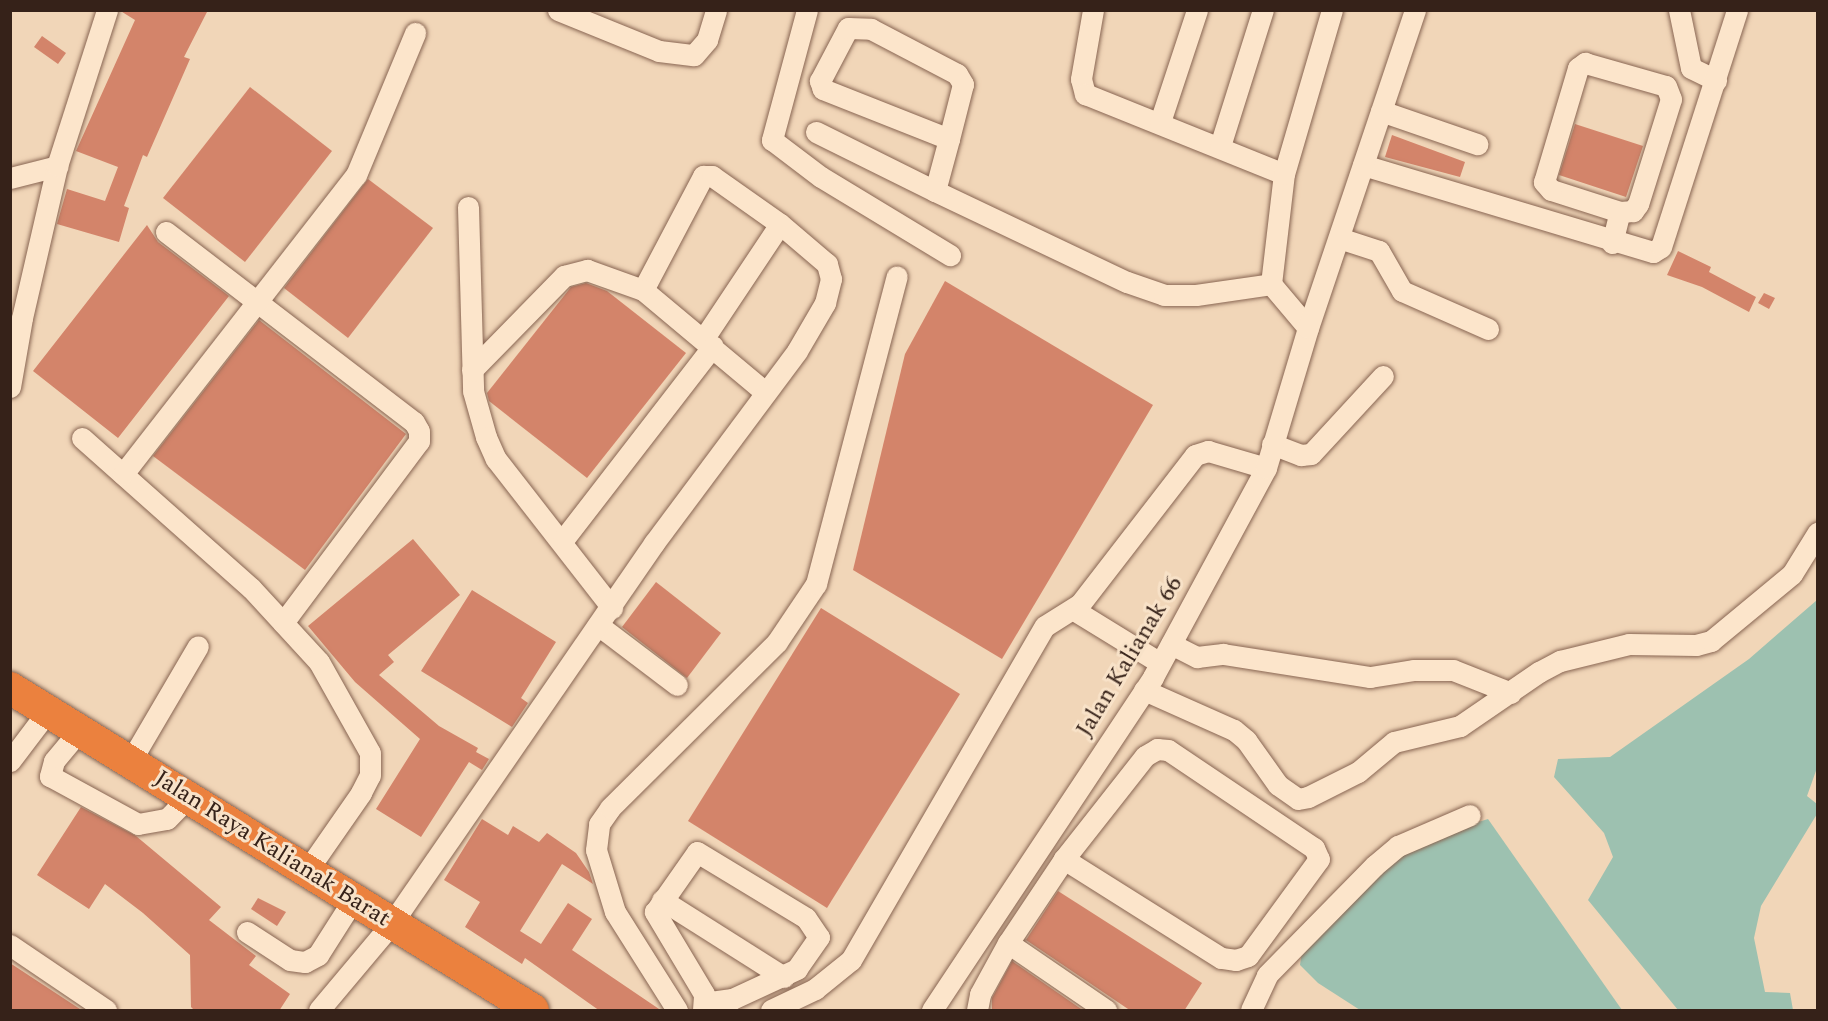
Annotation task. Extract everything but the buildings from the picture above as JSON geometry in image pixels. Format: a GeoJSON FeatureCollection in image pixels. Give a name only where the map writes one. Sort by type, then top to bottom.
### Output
{"type":"FeatureCollection","features":[{"type":"Feature","properties":{"kind":"highway","name":"Jalan Raya Kalianak Barat"},"geometry":{"type":"LineString","coordinates":[[10,688],[533,1011]]}},
{"type":"Feature","properties":{"kind":"lane"},"geometry":{"type":"LineString","coordinates":[[10,387],[22,318],[57,166],[108,10]]}},
{"type":"Feature","properties":{"kind":"lane"},"geometry":{"type":"LineString","coordinates":[[558,10],[659,51],[694,55],[707,40],[716,10]]}},
{"type":"Feature","properties":{"kind":"lane"},"geometry":{"type":"LineString","coordinates":[[807,10],[772,140],[778,147],[950,255]]}},
{"type":"Feature","properties":{"kind":"lane"},"geometry":{"type":"LineString","coordinates":[[1093,10],[1081,79],[1085,94],[1220,146],[1284,174]]}},
{"type":"Feature","properties":{"kind":"lane"},"geometry":{"type":"LineString","coordinates":[[1160,122],[1197,10]]}},
{"type":"Feature","properties":{"kind":"lane"},"geometry":{"type":"LineString","coordinates":[[1220,146],[1263,10]]}},
{"type":"Feature","properties":{"kind":"lane"},"geometry":{"type":"LineString","coordinates":[[1308,328],[1272,284],[1284,174],[1332,10]]}},
{"type":"Feature","properties":{"kind":"lane","name":"Jalan Kalianak 66"},"geometry":{"type":"LineString","coordinates":[[932,1011],[1144,690],[1266,468],[1308,328],[1415,10]]}},
{"type":"Feature","properties":{"kind":"lane"},"geometry":{"type":"LineString","coordinates":[[1679,10],[1686,58],[1699,74],[1716,80]]}},
{"type":"Feature","properties":{"kind":"lane"},"geometry":{"type":"LineString","coordinates":[[1363,165],[1645,253],[1660,247],[1737,10]]}},
{"type":"Feature","properties":{"kind":"lane"},"geometry":{"type":"LineString","coordinates":[[820,81],[848,28],[872,29],[957,74],[963,84],[935,190]]}},
{"type":"Feature","properties":{"kind":"lane"},"geometry":{"type":"LineString","coordinates":[[123,474],[356,175],[415,33]]}},
{"type":"Feature","properties":{"kind":"lane"},"geometry":{"type":"LineString","coordinates":[[1585,63],[1666,86],[1671,99],[1638,204],[1633,211],[1620,212],[1551,189],[1544,182],[1578,68],[1585,63]]}},
{"type":"Feature","properties":{"kind":"lane"},"geometry":{"type":"LineString","coordinates":[[789,70],[820,81],[833,95],[949,139]]}},
{"type":"Feature","properties":{"kind":"lane"},"geometry":{"type":"LineString","coordinates":[[1381,111],[1477,144]]}},
{"type":"Feature","properties":{"kind":"lane"},"geometry":{"type":"LineString","coordinates":[[816,132],[1127,282],[1164,295],[1196,295],[1272,284]]}},
{"type":"Feature","properties":{"kind":"lane"},"geometry":{"type":"LineString","coordinates":[[10,178],[57,166]]}},
{"type":"Feature","properties":{"kind":"lane"},"geometry":{"type":"LineString","coordinates":[[319,1011],[393,923],[612,608],[654,543],[766,393],[825,303],[831,279],[827,264],[780,224],[712,176],[703,176],[643,290]]}},
{"type":"Feature","properties":{"kind":"lane"},"geometry":{"type":"LineString","coordinates":[[468,207],[472,370],[478,414],[496,459],[563,540],[612,608]]}},
{"type":"Feature","properties":{"kind":"lane"},"geometry":{"type":"LineString","coordinates":[[1612,243],[1620,212]]}},
{"type":"Feature","properties":{"kind":"lane"},"geometry":{"type":"LineString","coordinates":[[563,540],[709,342],[780,224]]}},
{"type":"Feature","properties":{"kind":"lane"},"geometry":{"type":"LineString","coordinates":[[166,232],[414,422],[420,431],[419,441],[283,623]]}},
{"type":"Feature","properties":{"kind":"lane"},"geometry":{"type":"LineString","coordinates":[[1339,238],[1379,251],[1387,258],[1402,291],[1488,329]]}},
{"type":"Feature","properties":{"kind":"lane"},"geometry":{"type":"LineString","coordinates":[[472,370],[564,276],[575,270],[587,270],[643,290],[650,300],[709,342],[766,393]]}},
{"type":"Feature","properties":{"kind":"lane"},"geometry":{"type":"LineString","coordinates":[[677,1011],[615,912],[596,850],[599,824],[610,808],[777,642],[816,584],[897,276]]}},
{"type":"Feature","properties":{"kind":"lane"},"geometry":{"type":"LineString","coordinates":[[1272,444],[1301,455],[1311,454],[1383,376]]}},
{"type":"Feature","properties":{"kind":"lane"},"geometry":{"type":"LineString","coordinates":[[82,438],[251,588],[319,662],[370,753],[370,775],[361,793],[306,872]]}},
{"type":"Feature","properties":{"kind":"lane"},"geometry":{"type":"LineString","coordinates":[[771,1011],[815,989],[851,960],[1045,626],[1074,610],[1195,455],[1208,451],[1266,468]]}},
{"type":"Feature","properties":{"kind":"lane"},"geometry":{"type":"LineString","coordinates":[[1144,690],[1234,730],[1246,740],[1278,785],[1298,799],[1358,772],[1394,742],[1460,726],[1539,672],[1597,651],[1629,644],[1696,645],[1711,641],[1792,574],[1818,532]]}},
{"type":"Feature","properties":{"kind":"lane"},"geometry":{"type":"LineString","coordinates":[[1074,610],[1160,663]]}},
{"type":"Feature","properties":{"kind":"lane"},"geometry":{"type":"LineString","coordinates":[[598,625],[678,685]]}},
{"type":"Feature","properties":{"kind":"lane"},"geometry":{"type":"LineString","coordinates":[[1171,644],[1197,657],[1223,654],[1370,677],[1414,670],[1454,670],[1511,693]]}},
{"type":"Feature","properties":{"kind":"lane"},"geometry":{"type":"LineString","coordinates":[[130,762],[198,646]]}},
{"type":"Feature","properties":{"kind":"lane"},"geometry":{"type":"LineString","coordinates":[[10,761],[47,712]]}},
{"type":"Feature","properties":{"kind":"lane"},"geometry":{"type":"LineString","coordinates":[[79,731],[54,761],[50,776],[138,824],[167,819],[188,797]]}},
{"type":"Feature","properties":{"kind":"lane"},"geometry":{"type":"LineString","coordinates":[[977,1011],[980,994],[1008,943],[1064,859],[1145,756],[1163,748],[1314,848],[1319,859],[1248,956],[1236,960],[1221,958],[1064,859]]}},
{"type":"Feature","properties":{"kind":"lane"},"geometry":{"type":"LineString","coordinates":[[1251,1011],[1267,975],[1374,866],[1398,846],[1470,814]]}},
{"type":"Feature","properties":{"kind":"lane"},"geometry":{"type":"LineString","coordinates":[[697,852],[806,918],[819,937],[806,959],[784,977],[732,999],[704,1007],[704,994],[656,916],[662,900],[697,852]]}},
{"type":"Feature","properties":{"kind":"lane"},"geometry":{"type":"LineString","coordinates":[[247,932],[290,960],[305,962],[318,955],[353,900]]}},
{"type":"Feature","properties":{"kind":"lane"},"geometry":{"type":"LineString","coordinates":[[662,900],[784,977]]}},
{"type":"Feature","properties":{"kind":"lane"},"geometry":{"type":"LineString","coordinates":[[1008,943],[1106,1011]]}},
{"type":"Feature","properties":{"kind":"lane"},"geometry":{"type":"LineString","coordinates":[[10,945],[106,1011]]}},
{"type":"Feature","properties":{"kind":"shaded area"},"geometry":{"type":"Polygon","coordinates":[[[1817,600],[1817,768],[1807,796],[1817,804],[1817,814],[1761,906],[1754,938],[1765,992],[1790,993],[1793,1010],[1678,1010],[1588,900],[1613,857],[1604,833],[1554,777],[1558,759],[1610,757],[1749,659],[1817,600]]]}},
{"type":"Feature","properties":{"kind":"shaded area"},"geometry":{"type":"Polygon","coordinates":[[[1488,819],[1622,1010],[1360,1010],[1318,983],[1300,965],[1302,952],[1397,857],[1443,833],[1488,819]]]}}]}
